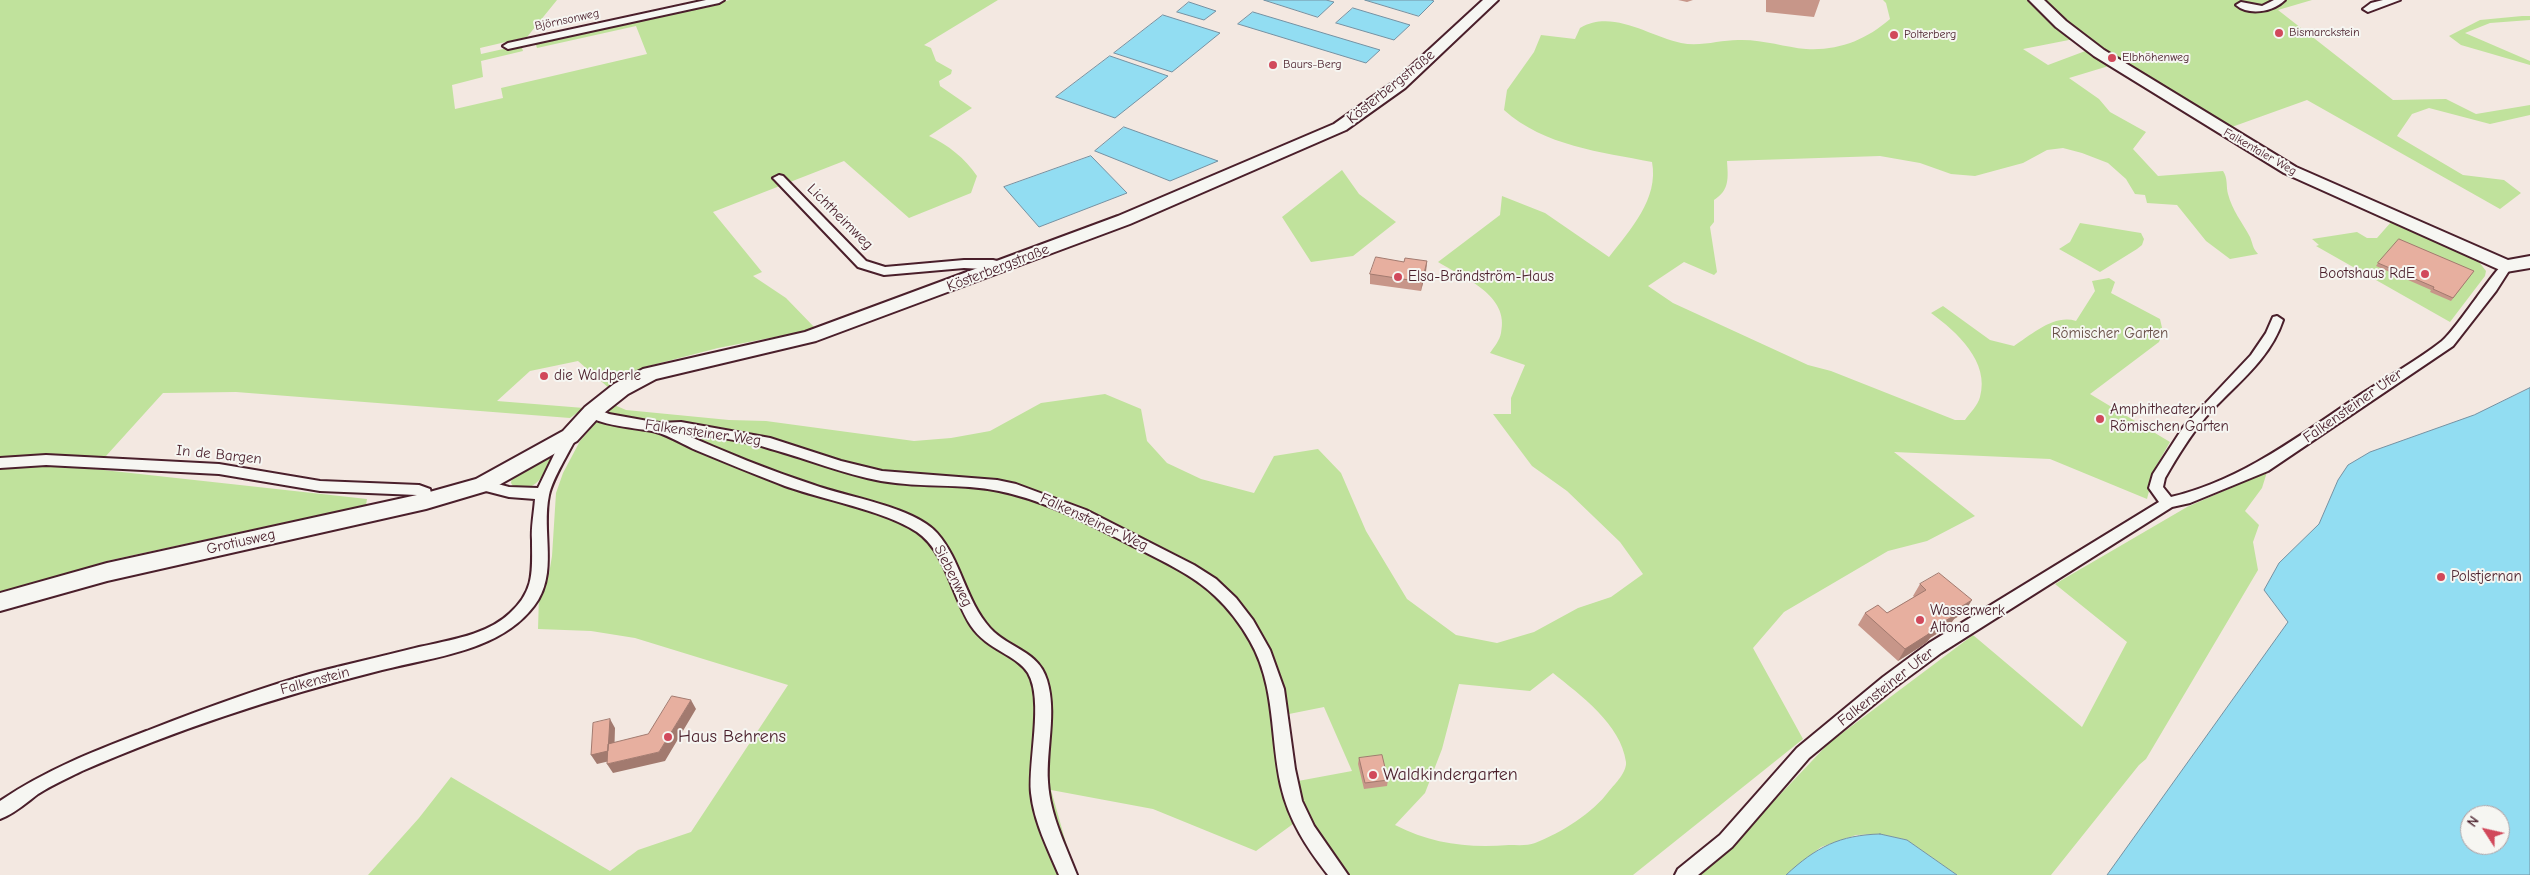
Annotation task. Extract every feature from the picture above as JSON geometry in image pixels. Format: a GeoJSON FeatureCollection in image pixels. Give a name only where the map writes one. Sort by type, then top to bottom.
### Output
{"type":"FeatureCollection","features":[{"type":"Feature","properties":{"kind":"street","name":"Björnsonweg"},"geometry":{"type":"LineString","coordinates":[[508,46],[719,0]]}},
{"type":"Feature","properties":{"kind":"street","name":"Kösterbergstraße"},"geometry":{"type":"LineString","coordinates":[[483,486],[570,436],[592,412],[621,389],[650,374],[809,337],[1124,220],[1340,127],[1353,120],[1404,79],[1491,0]]}},
{"type":"Feature","properties":{"kind":"street","name":"Falkentaler Weg"},"geometry":{"type":"LineString","coordinates":[[2036,0],[2061,24],[2099,53],[2290,170],[2506,266]]}},
{"type":"Feature","properties":{"kind":"street"},"geometry":{"type":"LineString","coordinates":[[2241,5],[2262,10],[2280,0]]}},
{"type":"Feature","properties":{"kind":"street"},"geometry":{"type":"LineString","coordinates":[[2368,9],[2374,5],[2395,0]]}},
{"type":"Feature","properties":{"kind":"street","name":"Lichtheimweg"},"geometry":{"type":"LineString","coordinates":[[779,178],[862,264],[884,271],[964,264],[993,264],[1002,266]]}},
{"type":"Feature","properties":{"kind":"street"},"geometry":{"type":"LineString","coordinates":[[2506,266],[2530,262]]}},
{"type":"Feature","properties":{"kind":"street","name":"Falkensteiner Ufer"},"geometry":{"type":"LineString","coordinates":[[1684,875],[1726,841],[1803,753],[1889,682],[1935,648],[2168,503],[2184,499],[2263,467],[2325,427],[2376,389],[2448,343],[2492,288],[2506,266]]}},
{"type":"Feature","properties":{"kind":"street"},"geometry":{"type":"LineString","coordinates":[[2168,503],[2156,488],[2158,478],[2201,414],[2236,380],[2258,353],[2276,328],[2277,320]]}},
{"type":"Feature","properties":{"kind":"street","name":"Falkensteiner Weg"},"geometry":{"type":"LineString","coordinates":[[592,412],[607,418],[659,428],[681,427],[770,443],[840,466],[882,476],[997,485],[1022,491],[1073,509],[1188,569],[1221,592],[1245,622],[1266,656],[1276,689],[1289,784],[1296,807],[1309,835],[1339,875]]}},
{"type":"Feature","properties":{"kind":"street","name":"Siebenweg"},"geometry":{"type":"LineString","coordinates":[[659,428],[709,452],[810,489],[906,521],[923,528],[932,536],[984,633],[1033,665],[1039,680],[1042,698],[1040,793],[1047,821],[1068,875]]}},
{"type":"Feature","properties":{"kind":"street","name":"Falkenstein"},"geometry":{"type":"LineString","coordinates":[[0,812],[35,787],[76,766],[239,702],[314,680],[474,640],[502,628],[516,617],[530,600],[536,587],[540,567],[539,540],[542,494],[570,436]]}},
{"type":"Feature","properties":{"kind":"street","name":"In de Bargen"},"geometry":{"type":"LineString","coordinates":[[0,464],[46,460],[219,469],[320,486],[419,490],[425,493],[426,501]]}},
{"type":"Feature","properties":{"kind":"street"},"geometry":{"type":"LineString","coordinates":[[483,486],[509,492],[542,494]]}},
{"type":"Feature","properties":{"kind":"street","name":"Grotiusweg"},"geometry":{"type":"LineString","coordinates":[[0,602],[107,572],[426,501],[483,486]]}},
{"type":"Feature","properties":{"kind":"green space"},"geometry":{"type":"Polygon","coordinates":[[[0,0],[557,0],[527,37],[480,48],[481,54],[521,45],[523,51],[481,61],[483,77],[452,85],[455,109],[503,98],[501,88],[647,54],[636,26],[537,48],[535,42],[730,0],[998,0],[924,45],[931,48],[936,61],[952,70],[951,74],[939,81],[940,86],[972,108],[929,136],[956,153],[972,169],[977,176],[971,193],[909,218],[844,161],[713,212],[762,272],[753,276],[786,298],[816,329],[718,348],[641,368],[610,389],[578,361],[530,371],[497,401],[584,408],[570,418],[236,392],[163,393],[106,456],[0,462],[0,0]]]}},
{"type":"Feature","properties":{"kind":"green space","name":"Römischer Garten"},"geometry":{"type":"Polygon","coordinates":[[[1883,0],[2312,0],[2278,10],[2393,100],[2446,99],[2476,114],[2530,105],[2530,115],[2490,124],[2429,108],[2412,114],[2397,136],[2463,175],[2504,180],[2521,193],[2500,209],[2307,100],[2229,128],[2112,65],[2069,78],[2099,99],[2110,112],[2146,132],[2133,149],[2158,176],[2223,171],[2232,205],[2258,254],[2230,259],[2206,241],[2177,205],[2147,203],[2145,195],[2135,194],[2126,179],[2108,163],[2063,148],[2047,150],[2023,163],[1975,176],[1951,174],[1920,163],[1880,156],[1727,161],[1727,183],[1723,192],[1714,200],[1714,222],[1710,227],[1717,272],[1714,275],[1684,262],[1648,286],[1673,303],[1808,365],[1831,371],[1955,420],[1965,420],[1976,406],[1980,397],[1982,384],[1980,372],[1976,360],[1961,339],[1931,313],[1943,306],[1990,340],[2014,346],[2035,331],[2051,323],[2059,320],[2076,321],[2095,291],[2092,281],[2109,278],[2115,282],[2111,293],[2160,319],[2163,332],[2159,342],[2090,394],[2170,442],[2155,468],[2147,499],[2050,459],[1894,452],[1975,516],[1927,541],[1888,551],[1784,612],[1753,648],[1803,739],[1633,875],[1349,875],[1322,839],[1308,813],[1256,851],[1153,809],[1051,790],[1075,875],[368,875],[419,818],[451,777],[610,871],[638,850],[691,832],[788,685],[635,638],[591,631],[538,629],[539,596],[549,574],[552,556],[556,493],[563,473],[580,441],[612,404],[626,410],[729,420],[766,421],[914,441],[951,438],[990,431],[1041,403],[1105,394],[1141,409],[1147,441],[1167,463],[1201,479],[1254,493],[1274,456],[1318,449],[1341,473],[1366,531],[1407,599],[1456,635],[1497,643],[1534,632],[1578,608],[1611,597],[1643,574],[1620,542],[1567,491],[1532,466],[1493,414],[1511,414],[1511,398],[1525,365],[1490,353],[1501,333],[1502,320],[1499,308],[1483,289],[1438,262],[1500,215],[1502,196],[1545,213],[1609,257],[1634,225],[1647,201],[1653,176],[1652,162],[1593,151],[1555,140],[1537,132],[1504,110],[1507,90],[1534,52],[1541,35],[1575,39],[1580,28],[1592,23],[1605,21],[1618,23],[1669,40],[1688,44],[1747,40],[1798,48],[1818,49],[1851,43],[1871,33],[1890,19],[1886,3],[1883,0]],[[2074,39],[2023,49],[2048,65],[2088,50],[2074,39]],[[1553,673],[1530,691],[1459,684],[1442,749],[1425,793],[1395,825],[1423,837],[1450,843],[1479,846],[1529,845],[1566,828],[1594,807],[1625,770],[1626,762],[1623,748],[1616,735],[1608,723],[1587,701],[1553,673]],[[1324,707],[1284,715],[1298,781],[1352,771],[1324,707]]]}},
{"type":"Feature","properties":{"kind":"green space"},"geometry":{"type":"Polygon","coordinates":[[[2530,16],[2530,20],[2490,23],[2465,33],[2530,61],[2530,65],[2461,45],[2449,36],[2480,20],[2530,16]]]}},
{"type":"Feature","properties":{"kind":"green space"},"geometry":{"type":"Polygon","coordinates":[[[1342,170],[1359,194],[1396,222],[1353,256],[1311,262],[1282,217],[1342,170]]]}},
{"type":"Feature","properties":{"kind":"green space","name":"Bootshaus RdE"},"geometry":{"type":"Polygon","coordinates":[[[2392,221],[2476,258],[2486,271],[2485,276],[2450,322],[2316,246],[2319,245],[2312,239],[2357,232],[2367,238],[2377,238],[2392,221]]]}},
{"type":"Feature","properties":{"kind":"green space"},"geometry":{"type":"Polygon","coordinates":[[[2080,223],[2141,233],[2144,239],[2142,245],[2137,249],[2100,272],[2059,249],[2070,242],[2080,223]]]}},
{"type":"Feature","properties":{"kind":"green space"},"geometry":{"type":"Polygon","coordinates":[[[550,454],[554,457],[538,481],[527,488],[513,486],[511,483],[512,478],[550,454]]]}},
{"type":"Feature","properties":{"kind":"green space"},"geometry":{"type":"Polygon","coordinates":[[[58,465],[367,499],[366,505],[111,560],[0,593],[0,469],[58,465]]]}},
{"type":"Feature","properties":{"kind":"green space"},"geometry":{"type":"Polygon","coordinates":[[[2267,472],[2262,488],[2245,511],[2259,525],[2253,542],[2258,570],[2146,759],[2139,765],[2051,875],[1957,875],[1907,840],[1880,834],[1856,835],[1821,847],[1786,875],[1689,875],[1734,843],[1829,743],[1973,635],[2082,727],[2127,642],[2055,584],[2187,507],[2267,472]]]}},
{"type":"Feature","properties":{"kind":"water"},"geometry":{"type":"Polygon","coordinates":[[[1264,0],[1326,0],[1334,2],[1318,17],[1264,0]]]}},
{"type":"Feature","properties":{"kind":"water"},"geometry":{"type":"Polygon","coordinates":[[[1365,0],[1431,0],[1434,1],[1419,16],[1365,0]]]}},
{"type":"Feature","properties":{"kind":"water"},"geometry":{"type":"Polygon","coordinates":[[[1189,2],[1216,11],[1204,20],[1177,12],[1189,2]]]}},
{"type":"Feature","properties":{"kind":"water"},"geometry":{"type":"Polygon","coordinates":[[[1353,8],[1410,25],[1394,40],[1336,23],[1353,8]]]}},
{"type":"Feature","properties":{"kind":"water"},"geometry":{"type":"Polygon","coordinates":[[[1253,12],[1380,50],[1366,63],[1238,24],[1253,12]]]}},
{"type":"Feature","properties":{"kind":"water"},"geometry":{"type":"Polygon","coordinates":[[[1163,15],[1220,33],[1172,72],[1114,53],[1163,15]]]}},
{"type":"Feature","properties":{"kind":"water"},"geometry":{"type":"Polygon","coordinates":[[[1110,56],[1168,76],[1115,118],[1056,97],[1110,56]]]}},
{"type":"Feature","properties":{"kind":"water"},"geometry":{"type":"Polygon","coordinates":[[[1124,127],[1218,161],[1170,181],[1095,151],[1124,127]]]}},
{"type":"Feature","properties":{"kind":"water"},"geometry":{"type":"Polygon","coordinates":[[[1091,156],[1127,193],[1039,227],[1004,187],[1091,156]]]}},
{"type":"Feature","properties":{"kind":"water"},"geometry":{"type":"Polygon","coordinates":[[[2530,388],[2530,875],[2107,875],[2288,622],[2264,590],[2279,563],[2319,524],[2338,480],[2348,465],[2370,452],[2474,415],[2530,388]]]}},
{"type":"Feature","properties":{"kind":"water"},"geometry":{"type":"Polygon","coordinates":[[[1880,834],[1907,840],[1957,875],[1786,875],[1808,857],[1829,844],[1853,837],[1880,834]]]}},
{"type":"Feature","properties":{"kind":"building"},"geometry":{"type":"Polygon","coordinates":[[[2399,239],[2474,271],[2453,298],[2433,289],[2434,287],[2378,263],[2399,239]]]}},
{"type":"Feature","properties":{"kind":"building"},"geometry":{"type":"Polygon","coordinates":[[[1376,257],[1404,262],[1405,258],[1427,261],[1422,282],[1370,274],[1376,257]]]}},
{"type":"Feature","properties":{"kind":"building","name":"Wasserwerk Altona"},"geometry":{"type":"Polygon","coordinates":[[[1939,573],[1972,600],[1954,611],[1957,614],[1933,628],[1934,630],[1905,649],[1865,613],[1878,605],[1887,613],[1926,590],[1920,584],[1939,573]]]}},
{"type":"Feature","properties":{"kind":"building"},"geometry":{"type":"Polygon","coordinates":[[[672,696],[691,700],[659,752],[607,764],[608,744],[648,734],[672,696]]]}},
{"type":"Feature","properties":{"kind":"building"},"geometry":{"type":"Polygon","coordinates":[[[610,719],[608,751],[591,755],[593,723],[610,719]]]}},
{"type":"Feature","properties":{"kind":"building","name":"Waldkindergarten"},"geometry":{"type":"Polygon","coordinates":[[[1382,755],[1388,780],[1365,783],[1359,758],[1382,755]]]}},
{"type":"Feature","properties":{"kind":"place","name":"Bismarckstein"},"geometry":{"type":"Point","coordinates":[2279,33]}},
{"type":"Feature","properties":{"kind":"place","name":"Polterberg"},"geometry":{"type":"Point","coordinates":[1894,35]}},
{"type":"Feature","properties":{"kind":"place","name":"Elbhöhenweg"},"geometry":{"type":"Point","coordinates":[2112,58]}},
{"type":"Feature","properties":{"kind":"place","name":"Baurs-Berg"},"geometry":{"type":"Point","coordinates":[1273,65]}},
{"type":"Feature","properties":{"kind":"place","name":"Bootshaus RdE"},"geometry":{"type":"Point","coordinates":[2425,274]}},
{"type":"Feature","properties":{"kind":"place","name":"Elsa-Brändström-Haus"},"geometry":{"type":"Point","coordinates":[1398,277]}},
{"type":"Feature","properties":{"kind":"place","name":"die Waldperle"},"geometry":{"type":"Point","coordinates":[544,376]}},
{"type":"Feature","properties":{"kind":"place","name":"Amphitheater im Römischen Garten"},"geometry":{"type":"Point","coordinates":[2100,419]}},
{"type":"Feature","properties":{"kind":"place","name":"Polstjernan"},"geometry":{"type":"Point","coordinates":[2441,577]}},
{"type":"Feature","properties":{"kind":"place","name":"Wasserwerk Altona"},"geometry":{"type":"Point","coordinates":[1920,620]}},
{"type":"Feature","properties":{"kind":"place","name":"Haus Behrens"},"geometry":{"type":"Point","coordinates":[668,737]}},
{"type":"Feature","properties":{"kind":"place","name":"Waldkindergarten"},"geometry":{"type":"Point","coordinates":[1373,775]}}]}
